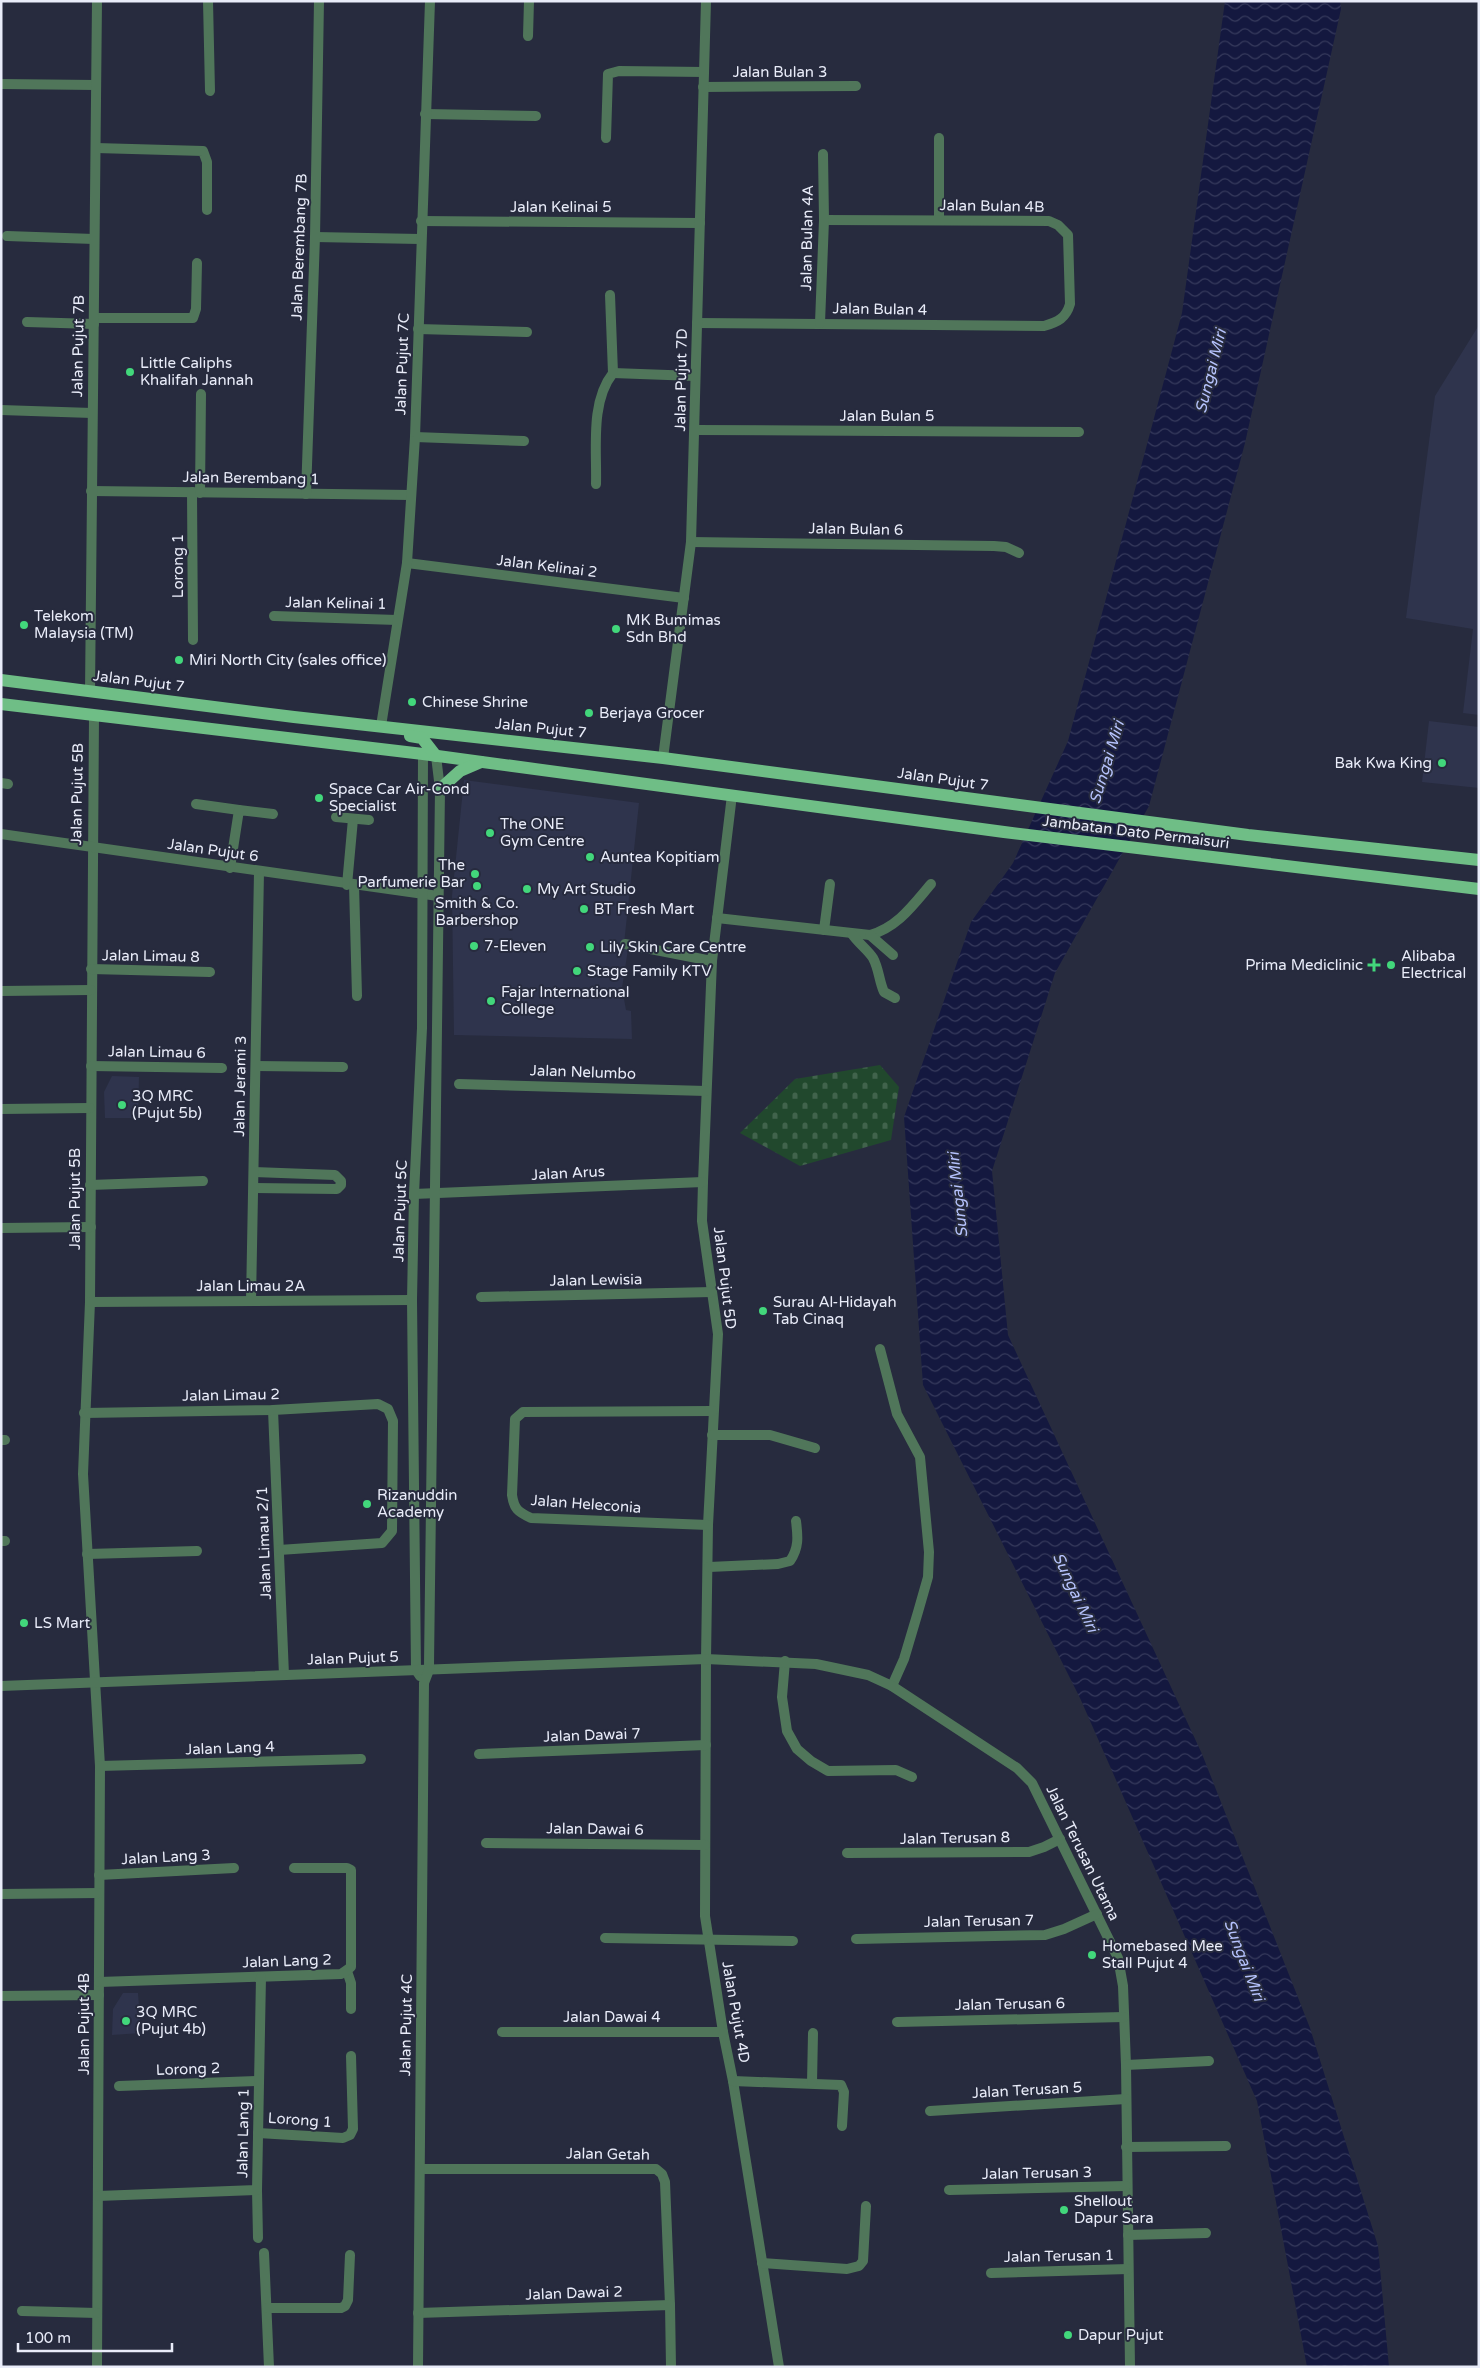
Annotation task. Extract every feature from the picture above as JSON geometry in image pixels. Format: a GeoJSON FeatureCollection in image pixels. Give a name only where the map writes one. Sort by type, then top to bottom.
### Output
{"type":"FeatureCollection","features":[{"type":"Feature","properties":{"kind":"main road","name":"Jalan Pujut 7"},"geometry":{"type":"LineString","coordinates":[[1,680],[663,758],[1017,806]]}},
{"type":"Feature","properties":{"kind":"main road"},"geometry":{"type":"LineString","coordinates":[[1,704],[429,755],[732,795]]}},
{"type":"Feature","properties":{"kind":"main road"},"geometry":{"type":"LineString","coordinates":[[294,716],[324,726],[420,737],[429,755]]}},
{"type":"Feature","properties":{"kind":"main road"},"geometry":{"type":"LineString","coordinates":[[440,789],[453,775],[481,762]]}},
{"type":"Feature","properties":{"kind":"main road","name":"Jambatan Dato Permaisuri"},"geometry":{"type":"LineString","coordinates":[[732,795],[1264,865],[1479,889]]}},
{"type":"Feature","properties":{"kind":"main road","name":"Jambatan Dato Permaisuri"},"geometry":{"type":"LineString","coordinates":[[1017,806],[1248,835],[1479,860]]}},
{"type":"Feature","properties":{"kind":"street","name":"Jalan Pujut 7B"},"geometry":{"type":"LineString","coordinates":[[90,691],[97,1]]}},
{"type":"Feature","properties":{"kind":"street"},"geometry":{"type":"LineString","coordinates":[[208,1],[210,91]]}},
{"type":"Feature","properties":{"kind":"street","name":"Jalan Berembang 7B"},"geometry":{"type":"LineString","coordinates":[[306,494],[315,237],[319,1]]}},
{"type":"Feature","properties":{"kind":"street","name":"Jalan Pujut 7C"},"geometry":{"type":"LineString","coordinates":[[381,726],[407,563],[415,437],[420,239],[430,1]]}},
{"type":"Feature","properties":{"kind":"street"},"geometry":{"type":"LineString","coordinates":[[528,36],[529,1]]}},
{"type":"Feature","properties":{"kind":"street","name":"Jalan Pujut 7D"},"geometry":{"type":"LineString","coordinates":[[663,758],[691,542],[706,1]]}},
{"type":"Feature","properties":{"kind":"street"},"geometry":{"type":"LineString","coordinates":[[606,138],[608,74],[619,71],[704,72]]}},
{"type":"Feature","properties":{"kind":"street"},"geometry":{"type":"LineString","coordinates":[[1,84],[96,85]]}},
{"type":"Feature","properties":{"kind":"street","name":"Jalan Bulan 3"},"geometry":{"type":"LineString","coordinates":[[703,87],[856,86]]}},
{"type":"Feature","properties":{"kind":"street"},"geometry":{"type":"LineString","coordinates":[[425,114],[536,116]]}},
{"type":"Feature","properties":{"kind":"street"},"geometry":{"type":"LineString","coordinates":[[939,138],[939,220]]}},
{"type":"Feature","properties":{"kind":"street"},"geometry":{"type":"LineString","coordinates":[[96,148],[203,150],[208,162],[207,210]]}},
{"type":"Feature","properties":{"kind":"street","name":"Jalan Bulan 4A"},"geometry":{"type":"LineString","coordinates":[[820,323],[824,220],[823,154]]}},
{"type":"Feature","properties":{"kind":"street","name":"Jalan Bulan 4B"},"geometry":{"type":"LineString","coordinates":[[824,220],[1049,221],[1065,230],[1068,235],[1070,304],[1067,313],[1062,319]]}},
{"type":"Feature","properties":{"kind":"street","name":"Jalan Kelinai 5"},"geometry":{"type":"LineString","coordinates":[[421,221],[700,223]]}},
{"type":"Feature","properties":{"kind":"street"},"geometry":{"type":"LineString","coordinates":[[7,236],[94,239]]}},
{"type":"Feature","properties":{"kind":"street"},"geometry":{"type":"LineString","coordinates":[[315,237],[420,239]]}},
{"type":"Feature","properties":{"kind":"street"},"geometry":{"type":"LineString","coordinates":[[27,322],[193,318],[196,309],[197,263]]}},
{"type":"Feature","properties":{"kind":"street"},"geometry":{"type":"LineString","coordinates":[[596,484],[600,398],[605,383],[613,373],[610,295]]}},
{"type":"Feature","properties":{"kind":"street","name":"Jalan Bulan 4"},"geometry":{"type":"LineString","coordinates":[[697,324],[820,323],[1044,326],[1062,319]]}},
{"type":"Feature","properties":{"kind":"street"},"geometry":{"type":"LineString","coordinates":[[418,329],[527,332]]}},
{"type":"Feature","properties":{"kind":"street"},"geometry":{"type":"LineString","coordinates":[[613,373],[696,376]]}},
{"type":"Feature","properties":{"kind":"street","name":"Lorong 1"},"geometry":{"type":"LineString","coordinates":[[193,640],[196,493],[201,394]]}},
{"type":"Feature","properties":{"kind":"street"},"geometry":{"type":"LineString","coordinates":[[1,410],[92,413]]}},
{"type":"Feature","properties":{"kind":"street","name":"Jalan Bulan 5"},"geometry":{"type":"LineString","coordinates":[[695,430],[1079,432]]}},
{"type":"Feature","properties":{"kind":"street"},"geometry":{"type":"LineString","coordinates":[[415,437],[524,441]]}},
{"type":"Feature","properties":{"kind":"street","name":"Jalan Berembang 1"},"geometry":{"type":"LineString","coordinates":[[91,491],[411,495]]}},
{"type":"Feature","properties":{"kind":"street","name":"Jalan Bulan 6"},"geometry":{"type":"LineString","coordinates":[[691,542],[994,546],[1006,547],[1019,553]]}},
{"type":"Feature","properties":{"kind":"street","name":"Jalan Kelinai 2"},"geometry":{"type":"LineString","coordinates":[[407,563],[684,598]]}},
{"type":"Feature","properties":{"kind":"street","name":"Jalan Kelinai 1"},"geometry":{"type":"LineString","coordinates":[[274,616],[397,620]]}},
{"type":"Feature","properties":{"kind":"street","name":"Jalan Pujut 5B"},"geometry":{"type":"LineString","coordinates":[[94,716],[90,1302],[83,1474],[96,1682]]}},
{"type":"Feature","properties":{"kind":"street"},"geometry":{"type":"LineString","coordinates":[[424,1683],[429,1670],[431,1305],[440,789],[429,755]]}},
{"type":"Feature","properties":{"kind":"street","name":"Jalan Pujut 5C"},"geometry":{"type":"LineString","coordinates":[[416,1670],[412,1300],[414,1194],[422,1028],[421,895],[429,755]]}},
{"type":"Feature","properties":{"kind":"street","name":"Jalan Pujut 5D"},"geometry":{"type":"LineString","coordinates":[[706,1659],[709,1567],[708,1525],[718,1334],[702,1222],[703,1182],[712,962],[732,795]]}},
{"type":"Feature","properties":{"kind":"street"},"geometry":{"type":"LineString","coordinates":[[196,804],[273,814]]}},
{"type":"Feature","properties":{"kind":"street"},"geometry":{"type":"LineString","coordinates":[[230,868],[239,810]]}},
{"type":"Feature","properties":{"kind":"street"},"geometry":{"type":"LineString","coordinates":[[336,817],[370,820]]}},
{"type":"Feature","properties":{"kind":"street"},"geometry":{"type":"LineString","coordinates":[[353,819],[351,885],[357,996]]}},
{"type":"Feature","properties":{"kind":"street","name":"Jalan Pujut 6"},"geometry":{"type":"LineString","coordinates":[[1,834],[438,896]]}},
{"type":"Feature","properties":{"kind":"street"},"geometry":{"type":"LineString","coordinates":[[423,850],[439,849]]}},
{"type":"Feature","properties":{"kind":"street","name":"Jalan Jerami 3"},"geometry":{"type":"LineString","coordinates":[[251,1301],[259,872]]}},
{"type":"Feature","properties":{"kind":"street"},"geometry":{"type":"LineString","coordinates":[[824,930],[830,884]]}},
{"type":"Feature","properties":{"kind":"street"},"geometry":{"type":"LineString","coordinates":[[717,918],[870,935],[884,931],[898,922],[931,884]]}},
{"type":"Feature","properties":{"kind":"street"},"geometry":{"type":"LineString","coordinates":[[852,934],[878,967],[882,990],[895,998]]}},
{"type":"Feature","properties":{"kind":"street"},"geometry":{"type":"LineString","coordinates":[[870,935],[893,955]]}},
{"type":"Feature","properties":{"kind":"street"},"geometry":{"type":"LineString","coordinates":[[625,944],[712,962]]}},
{"type":"Feature","properties":{"kind":"street","name":"Jalan Limau 8"},"geometry":{"type":"LineString","coordinates":[[91,969],[210,972]]}},
{"type":"Feature","properties":{"kind":"street"},"geometry":{"type":"LineString","coordinates":[[1,990],[92,990]]}},
{"type":"Feature","properties":{"kind":"street"},"geometry":{"type":"LineString","coordinates":[[422,1028],[437,1028]]}},
{"type":"Feature","properties":{"kind":"street","name":"Jalan Limau 6"},"geometry":{"type":"LineString","coordinates":[[91,1066],[222,1068]]}},
{"type":"Feature","properties":{"kind":"street"},"geometry":{"type":"LineString","coordinates":[[256,1066],[343,1067]]}},
{"type":"Feature","properties":{"kind":"street","name":"Jalan Nelumbo"},"geometry":{"type":"LineString","coordinates":[[459,1084],[706,1091]]}},
{"type":"Feature","properties":{"kind":"street"},"geometry":{"type":"LineString","coordinates":[[1,1109],[90,1108]]}},
{"type":"Feature","properties":{"kind":"street"},"geometry":{"type":"LineString","coordinates":[[254,1172],[335,1175],[341,1181],[341,1185],[337,1189],[254,1188]]}},
{"type":"Feature","properties":{"kind":"street"},"geometry":{"type":"LineString","coordinates":[[90,1185],[203,1181]]}},
{"type":"Feature","properties":{"kind":"street","name":"Jalan Arus"},"geometry":{"type":"LineString","coordinates":[[414,1194],[703,1182]]}},
{"type":"Feature","properties":{"kind":"street"},"geometry":{"type":"LineString","coordinates":[[1,1228],[91,1227]]}},
{"type":"Feature","properties":{"kind":"street","name":"Jalan Lewisia"},"geometry":{"type":"LineString","coordinates":[[481,1297],[712,1292]]}},
{"type":"Feature","properties":{"kind":"street","name":"Jalan Limau 2A"},"geometry":{"type":"LineString","coordinates":[[90,1302],[412,1300]]}},
{"type":"Feature","properties":{"kind":"street"},"geometry":{"type":"LineString","coordinates":[[880,1349],[896,1414],[920,1457],[929,1552],[928,1577],[904,1659],[892,1686]]}},
{"type":"Feature","properties":{"kind":"street","name":"Jalan Limau 2"},"geometry":{"type":"LineString","coordinates":[[84,1413],[273,1410],[378,1404],[388,1409],[393,1421],[392,1531],[388,1538],[382,1543],[279,1550]]}},
{"type":"Feature","properties":{"kind":"street","name":"Jalan Limau 2/1"},"geometry":{"type":"LineString","coordinates":[[273,1410],[284,1675]]}},
{"type":"Feature","properties":{"kind":"street","name":"Jalan Heleconia"},"geometry":{"type":"LineString","coordinates":[[708,1525],[531,1518],[518,1512],[514,1506],[512,1495],[515,1419],[523,1412],[713,1411]]}},
{"type":"Feature","properties":{"kind":"street"},"geometry":{"type":"LineString","coordinates":[[712,1435],[770,1435],[814,1448]]}},
{"type":"Feature","properties":{"kind":"street"},"geometry":{"type":"LineString","coordinates":[[709,1567],[778,1564],[790,1561],[796,1552],[798,1541],[796,1521]]}},
{"type":"Feature","properties":{"kind":"street"},"geometry":{"type":"LineString","coordinates":[[87,1554],[197,1551]]}},
{"type":"Feature","properties":{"kind":"street","name":"Jalan Pujut 5"},"geometry":{"type":"LineString","coordinates":[[1,1686],[706,1659]]}},
{"type":"Feature","properties":{"kind":"street","name":"Jalan Terusan Utama"},"geometry":{"type":"LineString","coordinates":[[706,1659],[784,1661],[852,1670],[892,1686],[1016,1768],[1032,1783],[1097,1914],[1120,1966],[1126,2065],[1126,2186],[1130,2366]]}},
{"type":"Feature","properties":{"kind":"street","name":"Jalan Pujut 4D"},"geometry":{"type":"LineString","coordinates":[[706,1659],[705,1916],[722,2032],[733,2081],[779,2367]]}},
{"type":"Feature","properties":{"kind":"street"},"geometry":{"type":"LineString","coordinates":[[784,1661],[782,1697],[788,1731],[798,1749],[804,1755],[828,1771],[896,1770],[912,1777]]}},
{"type":"Feature","properties":{"kind":"street"},"geometry":{"type":"LineString","coordinates":[[416,1670],[424,1683]]}},
{"type":"Feature","properties":{"kind":"street","name":"Jalan Pujut 4B"},"geometry":{"type":"LineString","coordinates":[[96,1682],[100,1766],[97,2367]]}},
{"type":"Feature","properties":{"kind":"street","name":"Jalan Pujut 4C"},"geometry":{"type":"LineString","coordinates":[[418,2367],[424,1683]]}},
{"type":"Feature","properties":{"kind":"street","name":"Jalan Dawai 7"},"geometry":{"type":"LineString","coordinates":[[479,1754],[706,1745]]}},
{"type":"Feature","properties":{"kind":"street","name":"Jalan Lang 4"},"geometry":{"type":"LineString","coordinates":[[100,1766],[361,1759]]}},
{"type":"Feature","properties":{"kind":"street","name":"Jalan Terusan 8"},"geometry":{"type":"LineString","coordinates":[[847,1853],[1028,1852],[1044,1848],[1060,1839]]}},
{"type":"Feature","properties":{"kind":"street","name":"Jalan Dawai 6"},"geometry":{"type":"LineString","coordinates":[[486,1843],[705,1845]]}},
{"type":"Feature","properties":{"kind":"street","name":"Jalan Lang 3"},"geometry":{"type":"LineString","coordinates":[[99,1875],[234,1868]]}},
{"type":"Feature","properties":{"kind":"street","name":"Jalan Lang 2"},"geometry":{"type":"LineString","coordinates":[[99,1982],[341,1974],[347,1971],[351,1966],[351,1870],[347,1868],[294,1868]]}},
{"type":"Feature","properties":{"kind":"street"},"geometry":{"type":"LineString","coordinates":[[1,1894],[99,1893]]}},
{"type":"Feature","properties":{"kind":"street","name":"Jalan Terusan 7"},"geometry":{"type":"LineString","coordinates":[[856,1938],[1045,1935],[1064,1929],[1097,1914]]}},
{"type":"Feature","properties":{"kind":"street"},"geometry":{"type":"LineString","coordinates":[[605,1938],[793,1941]]}},
{"type":"Feature","properties":{"kind":"street"},"geometry":{"type":"LineString","coordinates":[[347,1971],[351,1984],[351,2009]]}},
{"type":"Feature","properties":{"kind":"street","name":"Jalan Lang 1"},"geometry":{"type":"LineString","coordinates":[[98,2196],[257,2190],[261,1977]]}},
{"type":"Feature","properties":{"kind":"street"},"geometry":{"type":"LineString","coordinates":[[1,1996],[99,1995]]}},
{"type":"Feature","properties":{"kind":"street","name":"Jalan Terusan 6"},"geometry":{"type":"LineString","coordinates":[[897,2022],[1124,2016]]}},
{"type":"Feature","properties":{"kind":"street","name":"Jalan Dawai 4"},"geometry":{"type":"LineString","coordinates":[[502,2032],[722,2032]]}},
{"type":"Feature","properties":{"kind":"street"},"geometry":{"type":"LineString","coordinates":[[812,2083],[813,2033]]}},
{"type":"Feature","properties":{"kind":"street","name":"Lorong 1"},"geometry":{"type":"LineString","coordinates":[[258,2133],[343,2138],[350,2135],[353,2129],[351,2056]]}},
{"type":"Feature","properties":{"kind":"street"},"geometry":{"type":"LineString","coordinates":[[1126,2065],[1209,2061]]}},
{"type":"Feature","properties":{"kind":"street","name":"Lorong 2"},"geometry":{"type":"LineString","coordinates":[[119,2086],[259,2081]]}},
{"type":"Feature","properties":{"kind":"street"},"geometry":{"type":"LineString","coordinates":[[733,2081],[812,2083],[841,2086],[844,2092],[842,2126]]}},
{"type":"Feature","properties":{"kind":"street","name":"Jalan Terusan 5"},"geometry":{"type":"LineString","coordinates":[[930,2111],[1126,2100]]}},
{"type":"Feature","properties":{"kind":"street"},"geometry":{"type":"LineString","coordinates":[[1126,2147],[1226,2146]]}},
{"type":"Feature","properties":{"kind":"street","name":"Jalan Getah"},"geometry":{"type":"LineString","coordinates":[[420,2169],[656,2168],[662,2174],[665,2182],[670,2305]]}},
{"type":"Feature","properties":{"kind":"street","name":"Jalan Terusan 3"},"geometry":{"type":"LineString","coordinates":[[949,2190],[1126,2186]]}},
{"type":"Feature","properties":{"kind":"street"},"geometry":{"type":"LineString","coordinates":[[257,2190],[258,2238]]}},
{"type":"Feature","properties":{"kind":"street"},"geometry":{"type":"LineString","coordinates":[[762,2263],[847,2270],[859,2266],[863,2261],[866,2206]]}},
{"type":"Feature","properties":{"kind":"street"},"geometry":{"type":"LineString","coordinates":[[1128,2235],[1206,2233]]}},
{"type":"Feature","properties":{"kind":"street"},"geometry":{"type":"LineString","coordinates":[[264,2253],[269,2367]]}},
{"type":"Feature","properties":{"kind":"street"},"geometry":{"type":"LineString","coordinates":[[266,2308],[341,2308],[346,2306],[348,2300],[350,2255]]}},
{"type":"Feature","properties":{"kind":"street","name":"Jalan Terusan 1"},"geometry":{"type":"LineString","coordinates":[[991,2273],[1128,2269]]}},
{"type":"Feature","properties":{"kind":"street"},"geometry":{"type":"LineString","coordinates":[[670,2305],[671,2367]]}},
{"type":"Feature","properties":{"kind":"street","name":"Jalan Dawai 2"},"geometry":{"type":"LineString","coordinates":[[418,2313],[670,2305]]}},
{"type":"Feature","properties":{"kind":"street"},"geometry":{"type":"LineString","coordinates":[[22,2311],[97,2313]]}},
{"type":"Feature","properties":{"kind":"shaded area"},"geometry":{"type":"Polygon","coordinates":[[[1479,325],[1479,715],[1463,713],[1473,629],[1406,618],[1435,396],[1479,325]]]}},
{"type":"Feature","properties":{"kind":"shaded area"},"geometry":{"type":"Polygon","coordinates":[[[1429,721],[1479,727],[1479,788],[1422,782],[1429,721]]]}},
{"type":"Feature","properties":{"kind":"shaded area"},"geometry":{"type":"Polygon","coordinates":[[[464,780],[639,803],[624,944],[628,949],[622,988],[626,1010],[631,1011],[632,1039],[454,1035],[452,896],[464,780]]]}},
{"type":"Feature","properties":{"kind":"shaded area","name":"3Q MRC (Pujut 5b)"},"geometry":{"type":"Polygon","coordinates":[[[112,1076],[139,1077],[138,1118],[105,1118],[104,1092],[112,1076]]]}},
{"type":"Feature","properties":{"kind":"shaded area","name":"3Q MRC (Pujut 4b)"},"geometry":{"type":"Polygon","coordinates":[[[123,1993],[138,1993],[141,2033],[112,2035],[113,2009],[123,1993]]]}},
{"type":"Feature","properties":{"kind":"green space"},"geometry":{"type":"Polygon","coordinates":[[[880,1065],[899,1087],[891,1140],[800,1166],[740,1133],[795,1079],[880,1065]]]}},
{"type":"Feature","properties":{"kind":"water","name":"Sungai Miri"},"geometry":{"type":"Polygon","coordinates":[[[1225,1],[1340,1],[1341,9],[1245,443],[1149,806],[1055,973],[992,1171],[1008,1335],[1202,1754],[1310,2028],[1378,2246],[1389,2367],[1307,2367],[1257,2101],[1080,1698],[923,1385],[904,1117],[971,922],[1013,863],[1068,741],[1182,313],[1225,1]]]}},
{"type":"Feature","properties":{"kind":"place","name":"Little Caliphs Khalifah Jannah"},"geometry":{"type":"Point","coordinates":[130,372]}},
{"type":"Feature","properties":{"kind":"place","name":"Telekom Malaysia (TM)"},"geometry":{"type":"Point","coordinates":[24,625]}},
{"type":"Feature","properties":{"kind":"place","name":"MK Bumimas Sdn Bhd"},"geometry":{"type":"Point","coordinates":[616,629]}},
{"type":"Feature","properties":{"kind":"place","name":"Miri North City (sales office)"},"geometry":{"type":"Point","coordinates":[179,660]}},
{"type":"Feature","properties":{"kind":"place","name":"Chinese Shrine"},"geometry":{"type":"Point","coordinates":[412,702]}},
{"type":"Feature","properties":{"kind":"place","name":"Berjaya Grocer"},"geometry":{"type":"Point","coordinates":[589,713]}},
{"type":"Feature","properties":{"kind":"place","name":"Bak Kwa King"},"geometry":{"type":"Point","coordinates":[1442,763]}},
{"type":"Feature","properties":{"kind":"place","name":"Space Car Air-Cond Specialist"},"geometry":{"type":"Point","coordinates":[319,798]}},
{"type":"Feature","properties":{"kind":"place","name":"The ONE Gym Centre"},"geometry":{"type":"Point","coordinates":[490,833]}},
{"type":"Feature","properties":{"kind":"place","name":"Auntea Kopitiam"},"geometry":{"type":"Point","coordinates":[590,857]}},
{"type":"Feature","properties":{"kind":"place","name":"The Parfumerie Bar"},"geometry":{"type":"Point","coordinates":[475,874]}},
{"type":"Feature","properties":{"kind":"place","name":"Smith & Co. Barbershop"},"geometry":{"type":"Point","coordinates":[477,886]}},
{"type":"Feature","properties":{"kind":"place","name":"My Art Studio"},"geometry":{"type":"Point","coordinates":[527,889]}},
{"type":"Feature","properties":{"kind":"place","name":"BT Fresh Mart"},"geometry":{"type":"Point","coordinates":[584,909]}},
{"type":"Feature","properties":{"kind":"place","name":"7-Eleven"},"geometry":{"type":"Point","coordinates":[474,946]}},
{"type":"Feature","properties":{"kind":"place","name":"Lily Skin Care Centre"},"geometry":{"type":"Point","coordinates":[590,947]}},
{"type":"Feature","properties":{"kind":"place","name":"Prima Mediclinic"},"geometry":{"type":"Point","coordinates":[1374,965]}},
{"type":"Feature","properties":{"kind":"place","name":"Alibaba Electrical"},"geometry":{"type":"Point","coordinates":[1391,965]}},
{"type":"Feature","properties":{"kind":"place","name":"Stage Family KTV"},"geometry":{"type":"Point","coordinates":[577,971]}},
{"type":"Feature","properties":{"kind":"place","name":"Fajar International College"},"geometry":{"type":"Point","coordinates":[491,1001]}},
{"type":"Feature","properties":{"kind":"place","name":"3Q MRC (Pujut 5b)"},"geometry":{"type":"Point","coordinates":[122,1105]}},
{"type":"Feature","properties":{"kind":"place","name":"Surau Al-Hidayah Tab Cinaq"},"geometry":{"type":"Point","coordinates":[763,1311]}},
{"type":"Feature","properties":{"kind":"place","name":"Rizanuddin Academy"},"geometry":{"type":"Point","coordinates":[367,1504]}},
{"type":"Feature","properties":{"kind":"place","name":"LS Mart"},"geometry":{"type":"Point","coordinates":[24,1623]}},
{"type":"Feature","properties":{"kind":"place","name":"Homebased Mee Stall Pujut 4"},"geometry":{"type":"Point","coordinates":[1092,1955]}},
{"type":"Feature","properties":{"kind":"place","name":"3Q MRC (Pujut 4b)"},"geometry":{"type":"Point","coordinates":[126,2021]}},
{"type":"Feature","properties":{"kind":"place","name":"Shellout Dapur Sara"},"geometry":{"type":"Point","coordinates":[1064,2210]}},
{"type":"Feature","properties":{"kind":"place","name":"Dapur Pujut"},"geometry":{"type":"Point","coordinates":[1068,2335]}}]}
